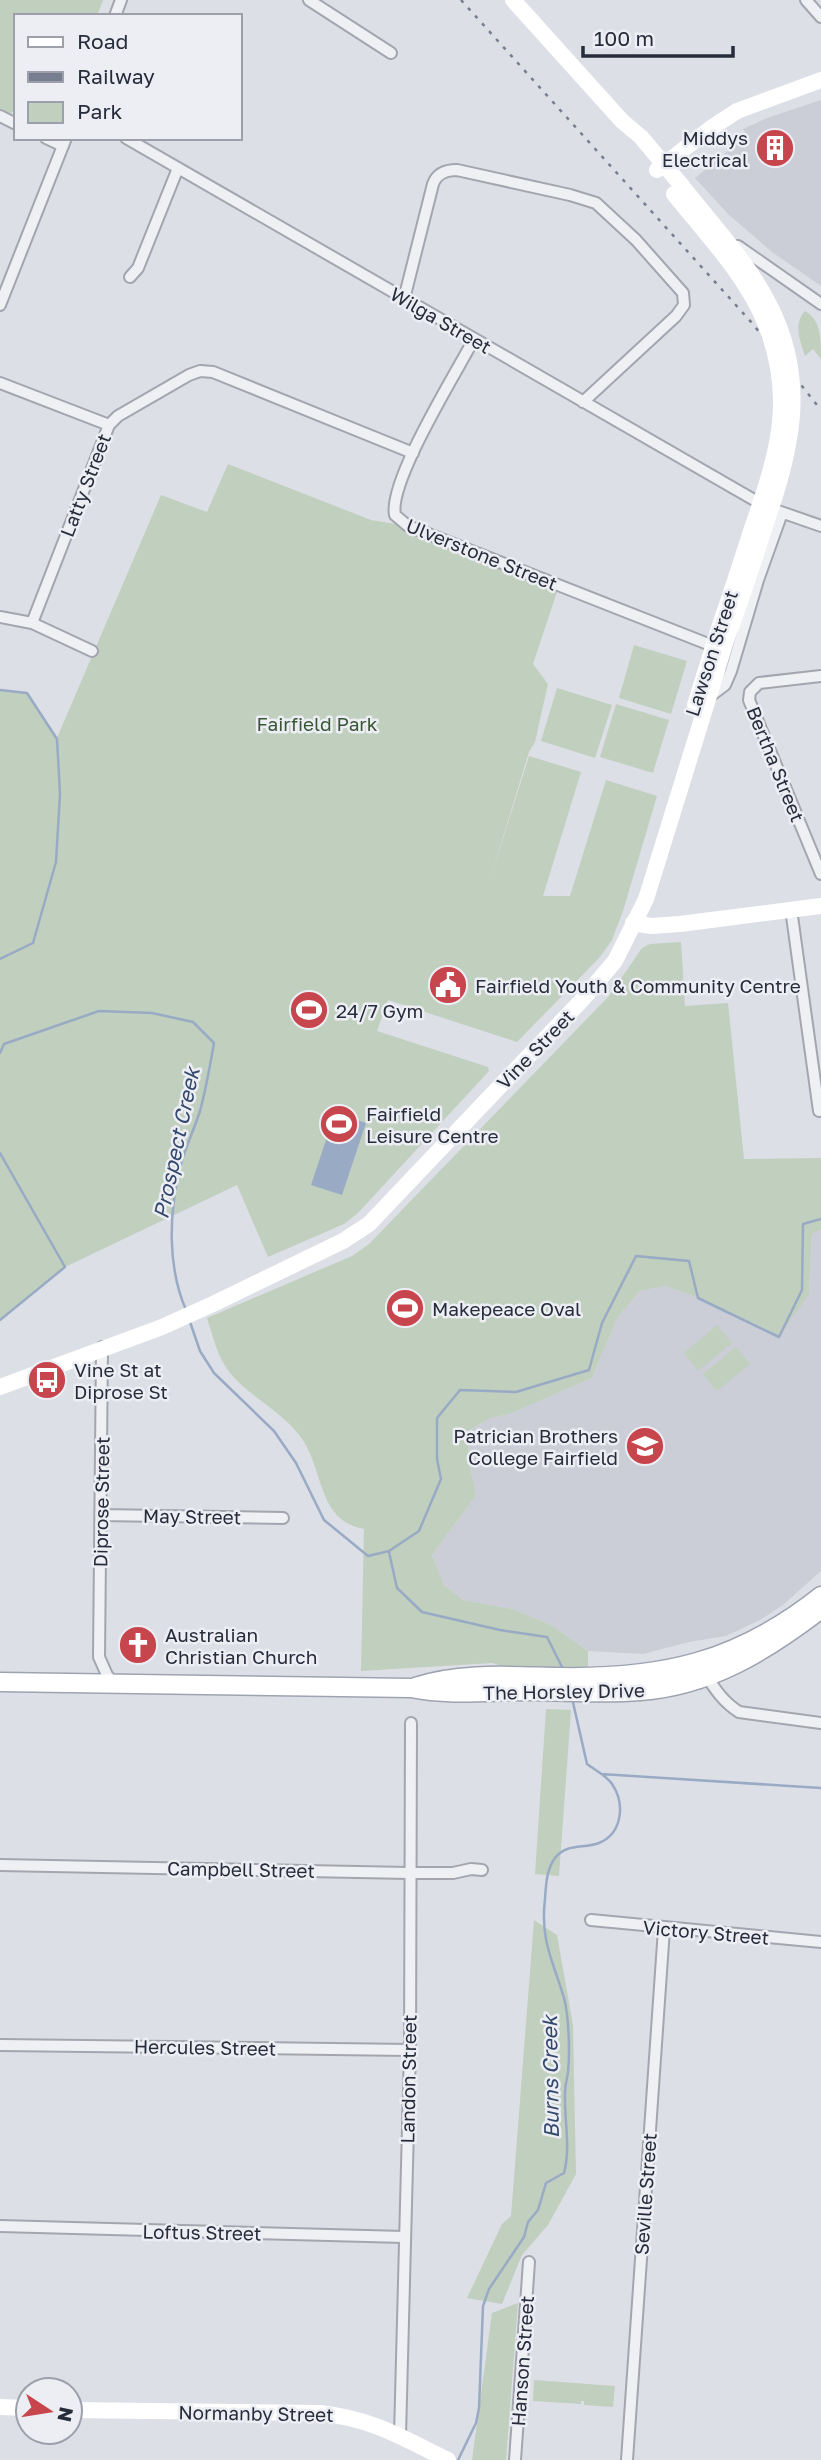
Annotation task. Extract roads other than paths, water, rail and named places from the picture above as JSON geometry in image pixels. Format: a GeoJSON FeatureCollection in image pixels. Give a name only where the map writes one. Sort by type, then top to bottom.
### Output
{"type":"FeatureCollection","features":[{"type":"Feature","properties":{"kind":"main road","name":"Lawson Street"},"geometry":{"type":"LineString","coordinates":[[513,0],[622,121],[642,137],[663,172],[748,290],[764,319],[780,379],[780,433],[773,468],[636,896],[633,923]]}},
{"type":"Feature","properties":{"kind":"main road"},"geometry":{"type":"LineString","coordinates":[[663,172],[711,128],[737,111],[821,80]]}},
{"type":"Feature","properties":{"kind":"main road"},"geometry":{"type":"LineString","coordinates":[[663,172],[730,127],[757,113],[821,91]]}},
{"type":"Feature","properties":{"kind":"main road","name":"Lawson Street"},"geometry":{"type":"LineString","coordinates":[[633,923],[646,899],[709,697],[719,640]]}},
{"type":"Feature","properties":{"kind":"main road"},"geometry":{"type":"LineString","coordinates":[[633,923],[651,926],[680,924],[821,905]]}},
{"type":"Feature","properties":{"kind":"main road","name":"Vine Street"},"geometry":{"type":"LineString","coordinates":[[0,1387],[213,1304],[343,1241],[369,1224],[602,979],[624,945],[633,923]]}},
{"type":"Feature","properties":{"kind":"main road","name":"The Horsley Drive"},"geometry":{"type":"LineString","coordinates":[[702,1670],[721,1655],[773,1630],[821,1596]]}},
{"type":"Feature","properties":{"kind":"main road","name":"The Horsley Drive"},"geometry":{"type":"LineString","coordinates":[[0,1682],[411,1688],[437,1679],[588,1685],[635,1676],[729,1669],[771,1646],[821,1609]]}},
{"type":"Feature","properties":{"kind":"main road","name":"Normanby Street"},"geometry":{"type":"LineString","coordinates":[[84,2410],[320,2413],[361,2419],[400,2435],[441,2457]]}},
{"type":"Feature","properties":{"kind":"street"},"geometry":{"type":"LineString","coordinates":[[309,0],[391,53]]}},
{"type":"Feature","properties":{"kind":"street"},"geometry":{"type":"LineString","coordinates":[[806,0],[821,17]]}},
{"type":"Feature","properties":{"kind":"street","name":"Wilga Street"},"geometry":{"type":"LineString","coordinates":[[130,140],[756,501]]}},
{"type":"Feature","properties":{"kind":"street"},"geometry":{"type":"LineString","coordinates":[[0,305],[65,142]]}},
{"type":"Feature","properties":{"kind":"street"},"geometry":{"type":"LineString","coordinates":[[131,277],[138,268],[178,167]]}},
{"type":"Feature","properties":{"kind":"street"},"geometry":{"type":"LineString","coordinates":[[404,299],[434,180],[443,172],[457,170],[596,203],[636,240],[676,285],[684,298],[684,305],[676,316],[583,402]]}},
{"type":"Feature","properties":{"kind":"street"},"geometry":{"type":"LineString","coordinates":[[738,246],[821,304]]}},
{"type":"Feature","properties":{"kind":"street","name":"Ulverstone Street"},"geometry":{"type":"LineString","coordinates":[[474,339],[413,453],[394,509],[400,521],[719,640]]}},
{"type":"Feature","properties":{"kind":"street","name":"Latty Street"},"geometry":{"type":"LineString","coordinates":[[32,622],[109,425],[118,416],[189,375],[200,371],[213,372],[413,453]]}},
{"type":"Feature","properties":{"kind":"street"},"geometry":{"type":"LineString","coordinates":[[0,383],[109,425]]}},
{"type":"Feature","properties":{"kind":"street","name":"Lawson Street"},"geometry":{"type":"LineString","coordinates":[[709,697],[724,685],[731,671],[780,512],[821,526]]}},
{"type":"Feature","properties":{"kind":"street"},"geometry":{"type":"LineString","coordinates":[[0,617],[32,622],[92,651]]}},
{"type":"Feature","properties":{"kind":"street","name":"Bertha Street"},"geometry":{"type":"LineString","coordinates":[[821,676],[759,683],[750,692],[749,700],[821,874]]}},
{"type":"Feature","properties":{"kind":"street"},"geometry":{"type":"LineString","coordinates":[[790,909],[819,1111]]}},
{"type":"Feature","properties":{"kind":"street","name":"Diprose Street"},"geometry":{"type":"LineString","coordinates":[[102,1348],[99,1657],[114,1684]]}},
{"type":"Feature","properties":{"kind":"street","name":"May Street"},"geometry":{"type":"LineString","coordinates":[[101,1515],[283,1518]]}},
{"type":"Feature","properties":{"kind":"street"},"geometry":{"type":"LineString","coordinates":[[83,1683],[99,1657]]}},
{"type":"Feature","properties":{"kind":"street"},"geometry":{"type":"LineString","coordinates":[[702,1670],[728,1705],[739,1712],[821,1723]]}},
{"type":"Feature","properties":{"kind":"street","name":"Landon Street"},"geometry":{"type":"LineString","coordinates":[[400,2435],[410,2050],[411,1723]]}},
{"type":"Feature","properties":{"kind":"street","name":"Campbell Street"},"geometry":{"type":"LineString","coordinates":[[0,1865],[409,1873],[482,1870]]}},
{"type":"Feature","properties":{"kind":"street","name":"Victory Street"},"geometry":{"type":"LineString","coordinates":[[591,1920],[821,1942]]}},
{"type":"Feature","properties":{"kind":"street","name":"Seville Street"},"geometry":{"type":"LineString","coordinates":[[627,2460],[664,1929]]}},
{"type":"Feature","properties":{"kind":"street","name":"Hercules Street"},"geometry":{"type":"LineString","coordinates":[[0,2045],[410,2050]]}},
{"type":"Feature","properties":{"kind":"street","name":"Loftus Street"},"geometry":{"type":"LineString","coordinates":[[0,2226],[404,2236]]}},
{"type":"Feature","properties":{"kind":"street","name":"Hanson Street"},"geometry":{"type":"LineString","coordinates":[[515,2460],[529,2262]]}},
{"type":"Feature","properties":{"kind":"water"},"geometry":{"type":"Polygon","coordinates":[[[335,1113],[366,1123],[342,1195],[311,1185],[335,1113]]]}},
{"type":"Feature","properties":{"kind":"waterway","name":"Prospect Creek"},"geometry":{"type":"LineString","coordinates":[[0,690],[27,693],[57,739],[60,794],[56,862],[33,943],[0,959]]}},
{"type":"Feature","properties":{"kind":"waterway","name":"Prospect Creek"},"geometry":{"type":"LineString","coordinates":[[0,1053],[4,1044],[99,1011],[152,1013],[193,1022],[214,1043],[198,1118],[180,1167],[172,1221],[173,1258],[186,1310]]}},
{"type":"Feature","properties":{"kind":"waterway","name":"Prospect Creek"},"geometry":{"type":"LineString","coordinates":[[0,1153],[65,1267],[0,1320]]}},
{"type":"Feature","properties":{"kind":"waterway","name":"Prospect Creek"},"geometry":{"type":"LineString","coordinates":[[189,1319],[200,1351],[214,1373],[274,1431],[296,1463],[324,1520],[368,1556],[389,1551],[419,1531],[441,1479],[437,1459],[437,1418],[460,1390],[516,1392],[589,1370],[602,1323],[636,1256],[689,1261],[698,1298],[779,1337],[802,1290],[803,1224],[821,1219]]}},
{"type":"Feature","properties":{"kind":"waterway","name":"Burns Creek"},"geometry":{"type":"LineString","coordinates":[[389,1552],[397,1588],[422,1612],[500,1630],[547,1637],[564,1671]]}},
{"type":"Feature","properties":{"kind":"waterway","name":"Burns Creek"},"geometry":{"type":"LineString","coordinates":[[458,2460],[476,2423],[479,2408],[483,2306],[489,2289],[524,2237],[528,2222],[538,2210],[546,2183],[564,2173],[566,2163],[565,2093],[569,2035],[564,1998],[548,1950],[544,1927],[548,1873],[555,1858],[564,1850],[593,1845],[607,1838],[613,1832],[619,1817],[619,1800],[612,1784],[587,1764],[572,1698]]}},
{"type":"Feature","properties":{"kind":"waterway"},"geometry":{"type":"LineString","coordinates":[[601,1774],[821,1788]]}},
{"type":"Feature","properties":{"kind":"railway"},"geometry":{"type":"LineString","coordinates":[[461,0],[752,323],[821,410]]}},
{"type":"Feature","properties":{"kind":"place","name":"Middys Electrical"},"geometry":{"type":"Point","coordinates":[775,148]}},
{"type":"Feature","properties":{"kind":"place","name":"Fairfield Youth & Community Centre"},"geometry":{"type":"Point","coordinates":[448,985]}},
{"type":"Feature","properties":{"kind":"place","name":"24/7 Gym"},"geometry":{"type":"Point","coordinates":[309,1010]}},
{"type":"Feature","properties":{"kind":"place","name":"Fairfield Leisure Centre"},"geometry":{"type":"Point","coordinates":[339,1124]}},
{"type":"Feature","properties":{"kind":"place","name":"Makepeace Oval"},"geometry":{"type":"Point","coordinates":[405,1308]}},
{"type":"Feature","properties":{"kind":"place","name":"Vine St at Diprose St"},"geometry":{"type":"Point","coordinates":[47,1380]}},
{"type":"Feature","properties":{"kind":"place","name":"Patrician Brothers College Fairfield"},"geometry":{"type":"Point","coordinates":[645,1446]}},
{"type":"Feature","properties":{"kind":"place","name":"Australian Christian Church"},"geometry":{"type":"Point","coordinates":[138,1645]}},
{"type":"Feature","properties":{"kind":"park label","name":"Fairfield Park"},"geometry":{"type":"Point","coordinates":[317,723]}}]}
